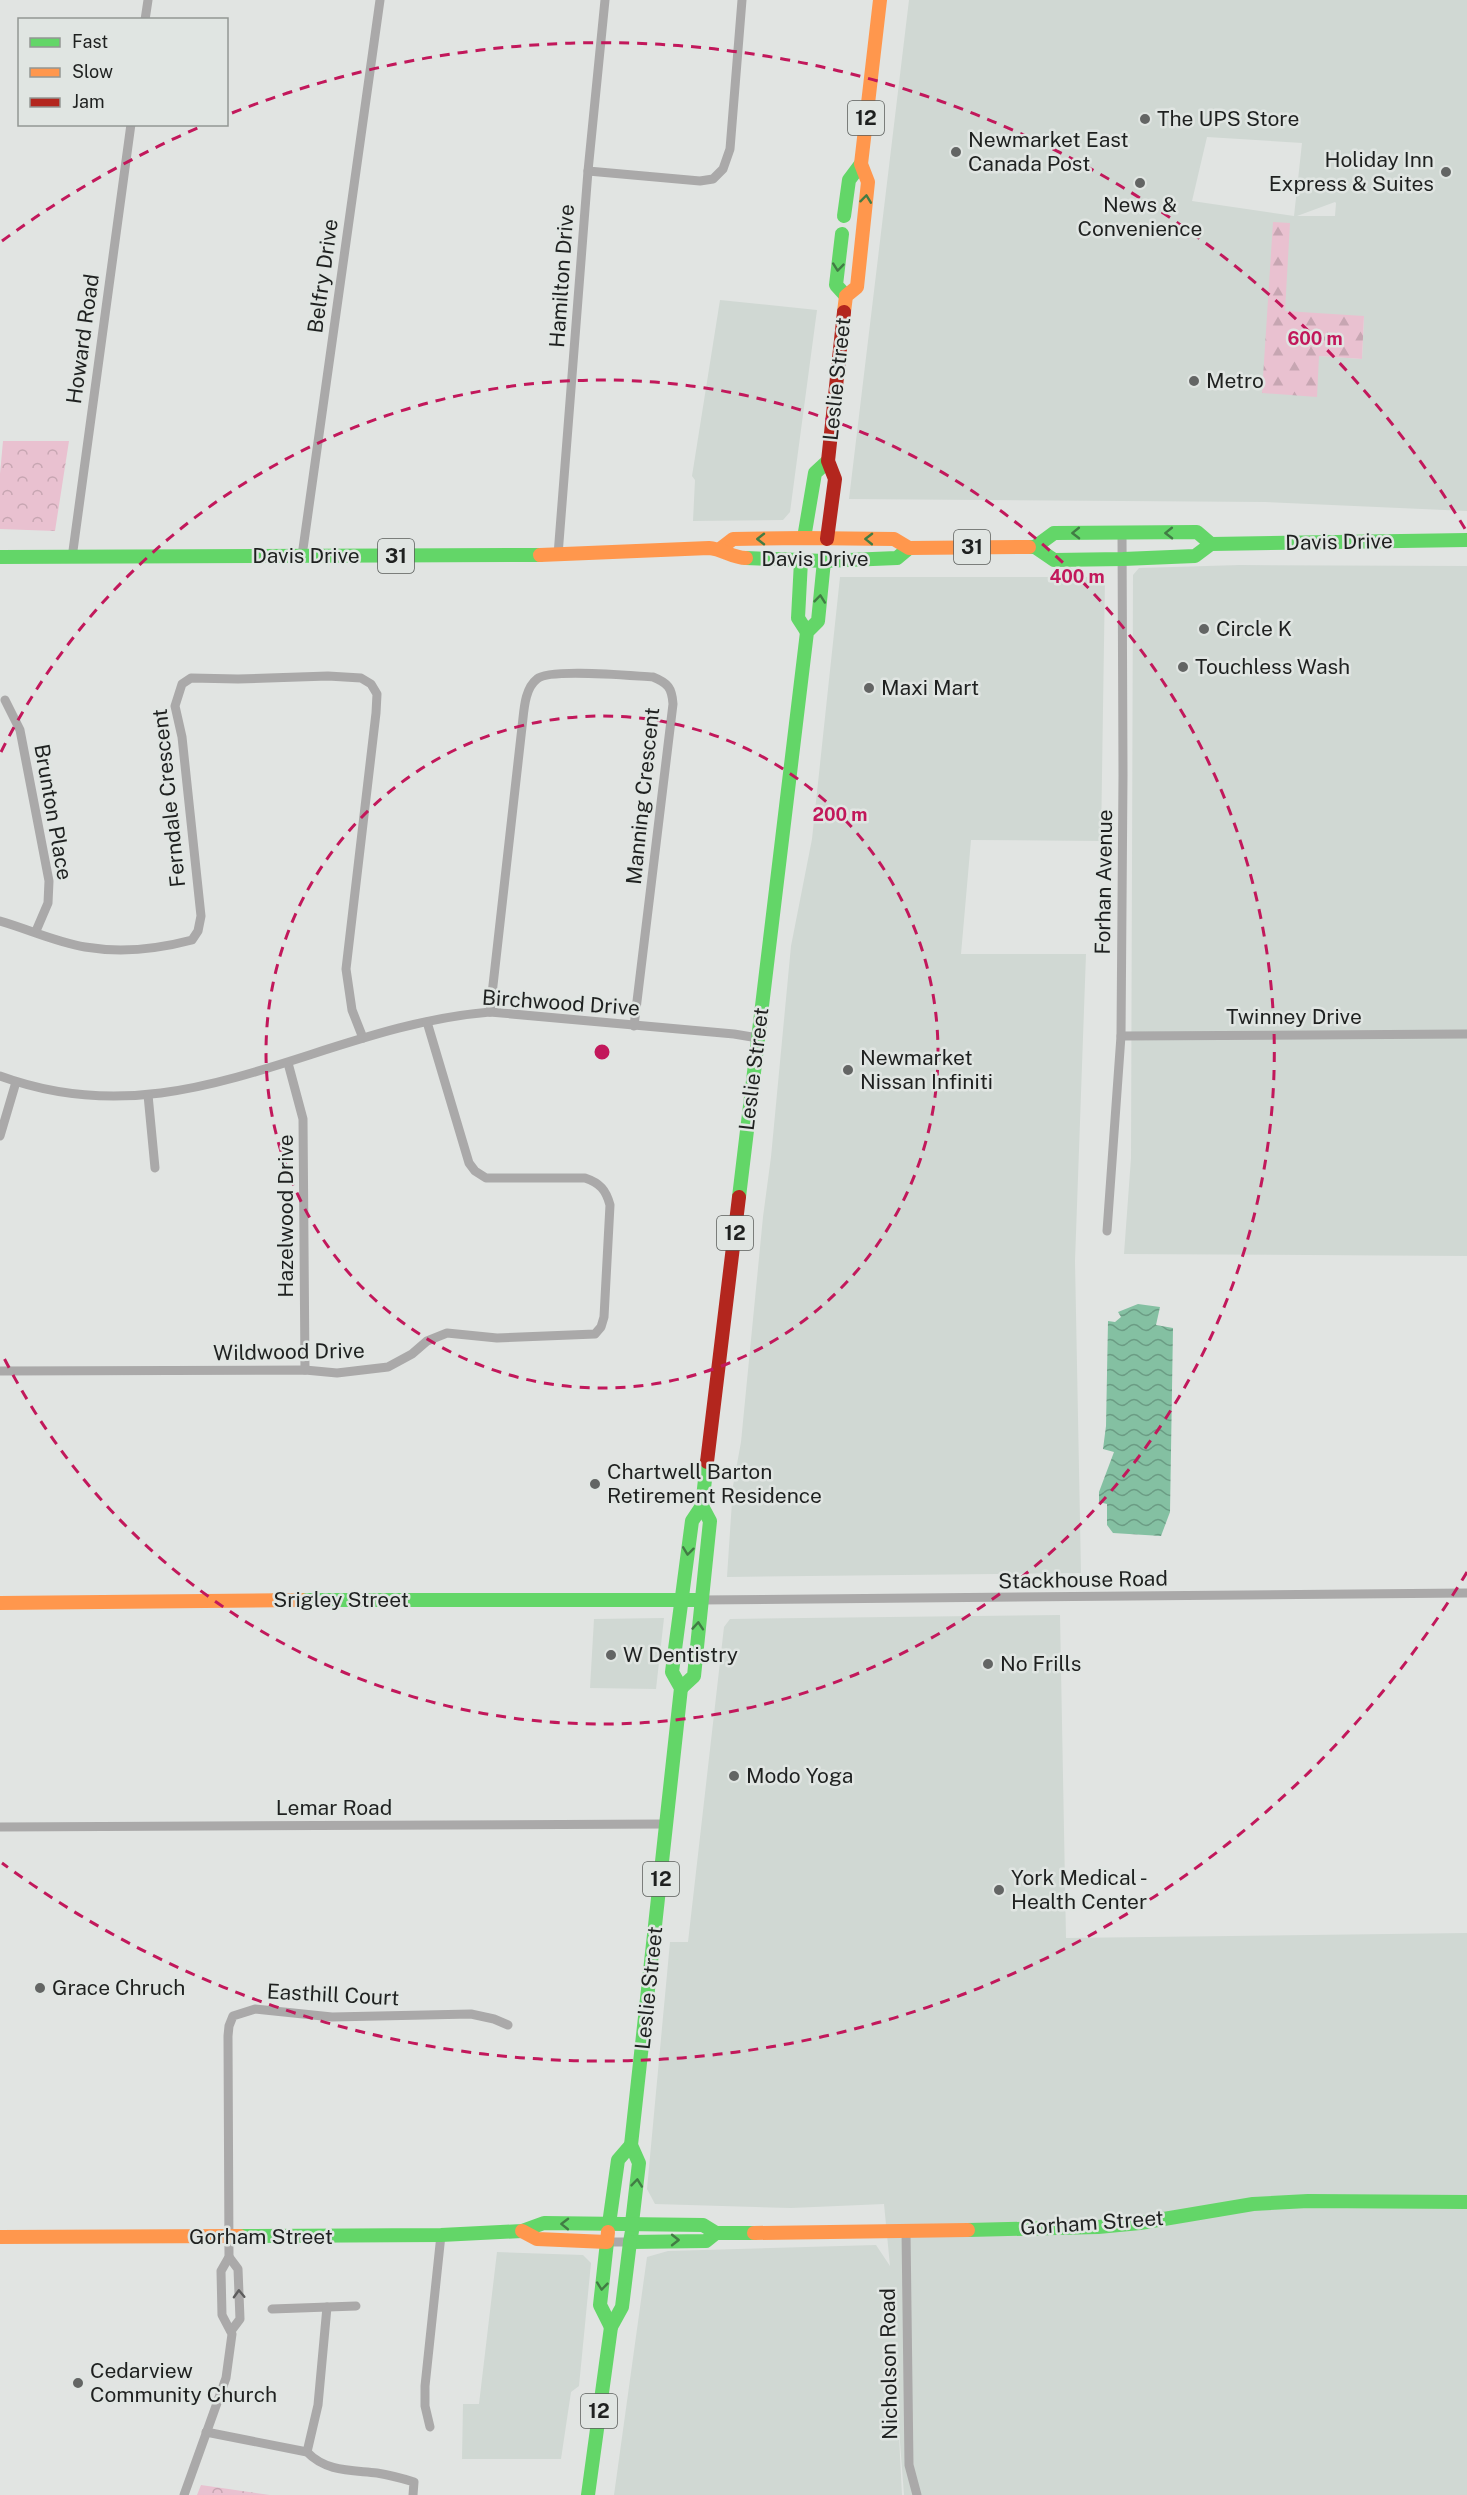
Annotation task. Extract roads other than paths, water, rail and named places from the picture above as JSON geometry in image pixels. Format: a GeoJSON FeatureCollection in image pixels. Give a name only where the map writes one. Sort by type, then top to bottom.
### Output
{"type":"FeatureCollection","features":[{"type":"Feature","properties":{"kind":"main road","name":"Leslie Street"},"geometry":{"type":"LineString","coordinates":[[588,2495],[611,2327],[622,2307],[630,2242],[639,2163],[631,2145],[668,1824],[681,1688],[672,1672],[692,1521],[702,1506],[807,632],[818,621],[835,479],[828,461],[846,296],[857,286],[868,182],[861,164],[880,0]]}},
{"type":"Feature","properties":{"kind":"main road","name":"Leslie Street"},"geometry":{"type":"LineString","coordinates":[[846,296],[836,284],[849,180],[861,164]]}},
{"type":"Feature","properties":{"kind":"main road","name":"Leslie Street"},"geometry":{"type":"LineString","coordinates":[[807,632],[798,618],[801,561],[815,473],[828,461]]}},
{"type":"Feature","properties":{"kind":"main road","name":"Davis Drive"},"geometry":{"type":"LineString","coordinates":[[1035,547],[1054,533],[1197,532],[1211,544]]}},
{"type":"Feature","properties":{"kind":"main road","name":"Davis Drive"},"geometry":{"type":"LineString","coordinates":[[720,549],[733,539],[894,539],[909,548],[1035,547],[1054,560],[1195,556],[1211,544],[1467,540]]}},
{"type":"Feature","properties":{"kind":"main road","name":"Davis Drive"},"geometry":{"type":"LineString","coordinates":[[0,558],[558,555],[720,549],[734,558],[824,561],[897,558],[909,548]]}},
{"type":"Feature","properties":{"kind":"main road","name":"Leslie Street"},"geometry":{"type":"LineString","coordinates":[[681,1688],[694,1676],[700,1600],[710,1521],[702,1506]]}},
{"type":"Feature","properties":{"kind":"main road","name":"Srigley Street"},"geometry":{"type":"LineString","coordinates":[[0,1603],[700,1600]]}},
{"type":"Feature","properties":{"kind":"main road","name":"Leslie Street"},"geometry":{"type":"LineString","coordinates":[[611,2327],[600,2306],[607,2242],[618,2160],[631,2145]]}},
{"type":"Feature","properties":{"kind":"main road","name":"Gorham Street"},"geometry":{"type":"LineString","coordinates":[[0,2237],[228,2238],[441,2235],[522,2231],[544,2223],[703,2225],[716,2233],[1098,2227],[1140,2223],[1253,2204],[1308,2201],[1467,2202]]}},
{"type":"Feature","properties":{"kind":"main road","name":"Gorham Street"},"geometry":{"type":"LineString","coordinates":[[522,2231],[537,2239],[607,2242]]}},
{"type":"Feature","properties":{"kind":"main road","name":"Gorham Street"},"geometry":{"type":"LineString","coordinates":[[630,2242],[706,2241],[716,2233]]}},
{"type":"Feature","properties":{"kind":"street"},"geometry":{"type":"LineString","coordinates":[[145,18],[148,0]]}},
{"type":"Feature","properties":{"kind":"street","name":"Belfry Drive"},"geometry":{"type":"LineString","coordinates":[[302,556],[380,0]]}},
{"type":"Feature","properties":{"kind":"street","name":"Hamilton Drive"},"geometry":{"type":"LineString","coordinates":[[558,555],[588,171],[605,0]]}},
{"type":"Feature","properties":{"kind":"street"},"geometry":{"type":"LineString","coordinates":[[588,171],[700,181],[713,180],[723,169],[730,150],[742,0]]}},
{"type":"Feature","properties":{"kind":"street","name":"Howard Road"},"geometry":{"type":"LineString","coordinates":[[72,558],[132,126]]}},
{"type":"Feature","properties":{"kind":"street","name":"Forhan Avenue"},"geometry":{"type":"LineString","coordinates":[[1107,1231],[1121,1036],[1122,533]]}},
{"type":"Feature","properties":{"kind":"street","name":"Manning Crescent"},"geometry":{"type":"LineString","coordinates":[[490,1012],[522,727],[529,689],[538,678],[557,673],[653,676],[666,682],[672,690],[672,704],[634,1026]]}},
{"type":"Feature","properties":{"kind":"street","name":"Ferndale Crescent"},"geometry":{"type":"LineString","coordinates":[[0,921],[36,931],[59,941],[85,947],[123,951],[192,940],[198,931],[201,916],[182,737],[175,706],[182,684],[191,678],[328,676],[361,678],[371,684],[377,694],[376,713],[345,969],[352,1010],[363,1038]]}},
{"type":"Feature","properties":{"kind":"street","name":"Brunton Place"},"geometry":{"type":"LineString","coordinates":[[5,700],[20,730],[49,881],[48,903],[36,931]]}},
{"type":"Feature","properties":{"kind":"street","name":"Birchwood Drive"},"geometry":{"type":"LineString","coordinates":[[288,1063],[363,1038],[459,1015],[490,1012],[758,1038]]}},
{"type":"Feature","properties":{"kind":"street","name":"Wildwood Drive"},"geometry":{"type":"LineString","coordinates":[[0,1371],[305,1370],[337,1373],[388,1367],[412,1354],[427,1341],[447,1334],[497,1338],[595,1334],[601,1327],[605,1296],[610,1205],[604,1189],[595,1181],[585,1178],[486,1178],[475,1171],[470,1163],[427,1022]]}},
{"type":"Feature","properties":{"kind":"street","name":"Twinney Drive"},"geometry":{"type":"LineString","coordinates":[[1121,1036],[1467,1034]]}},
{"type":"Feature","properties":{"kind":"street"},"geometry":{"type":"LineString","coordinates":[[0,1076],[68,1094],[111,1097],[193,1089],[241,1078],[288,1063]]}},
{"type":"Feature","properties":{"kind":"street","name":"Hazelwood Drive"},"geometry":{"type":"LineString","coordinates":[[288,1063],[303,1119],[305,1370]]}},
{"type":"Feature","properties":{"kind":"street"},"geometry":{"type":"LineString","coordinates":[[0,1136],[16,1082]]}},
{"type":"Feature","properties":{"kind":"street"},"geometry":{"type":"LineString","coordinates":[[148,1095],[155,1168]]}},
{"type":"Feature","properties":{"kind":"street","name":"Stackhouse Road"},"geometry":{"type":"LineString","coordinates":[[700,1600],[1467,1593]]}},
{"type":"Feature","properties":{"kind":"street","name":"Lemar Road"},"geometry":{"type":"LineString","coordinates":[[0,1827],[668,1824]]}},
{"type":"Feature","properties":{"kind":"street","name":"Easthill Court"},"geometry":{"type":"LineString","coordinates":[[228,2238],[228,2036],[233,2016],[255,2009],[332,2017],[471,2014],[508,2025]]}},
{"type":"Feature","properties":{"kind":"street","name":"Nicholson Road"},"geometry":{"type":"LineString","coordinates":[[906,2231],[909,2465],[917,2495]]}},
{"type":"Feature","properties":{"kind":"street"},"geometry":{"type":"LineString","coordinates":[[430,2427],[424,2406],[425,2386],[441,2235]]}},
{"type":"Feature","properties":{"kind":"street"},"geometry":{"type":"LineString","coordinates":[[228,2238],[229,2257],[221,2271],[222,2315],[231,2331]]}},
{"type":"Feature","properties":{"kind":"street","name":"Gorham Street"},"geometry":{"type":"LineString","coordinates":[[607,2242],[630,2242]]}},
{"type":"Feature","properties":{"kind":"street"},"geometry":{"type":"LineString","coordinates":[[184,2495],[226,2379],[231,2331],[240,2319],[238,2269],[229,2257]]}},
{"type":"Feature","properties":{"kind":"street"},"geometry":{"type":"LineString","coordinates":[[272,2308],[356,2306]]}},
{"type":"Feature","properties":{"kind":"street"},"geometry":{"type":"LineString","coordinates":[[307,2452],[318,2405],[327,2307]]}},
{"type":"Feature","properties":{"kind":"street"},"geometry":{"type":"LineString","coordinates":[[206,2432],[307,2452],[319,2463],[350,2472],[394,2476],[414,2482],[413,2495]]}},
{"type":"Feature","properties":{"kind":"water"},"geometry":{"type":"Polygon","coordinates":[[[1138,1304],[1160,1307],[1156,1325],[1173,1328],[1170,1512],[1161,1536],[1113,1533],[1107,1525],[1107,1504],[1099,1502],[1099,1492],[1114,1452],[1103,1449],[1106,1426],[1108,1321],[1115,1322],[1121,1317],[1118,1312],[1138,1304]]]}},
{"type":"Feature","properties":{"kind":"place","name":"The UPS Store"},"geometry":{"type":"Point","coordinates":[1145,119]}},
{"type":"Feature","properties":{"kind":"place","name":"Newmarket East Canada Post"},"geometry":{"type":"Point","coordinates":[956,152]}},
{"type":"Feature","properties":{"kind":"place","name":"Holiday Inn Express & Suites"},"geometry":{"type":"Point","coordinates":[1446,172]}},
{"type":"Feature","properties":{"kind":"place","name":"News & Convenience"},"geometry":{"type":"Point","coordinates":[1140,183]}},
{"type":"Feature","properties":{"kind":"place","name":"Metro"},"geometry":{"type":"Point","coordinates":[1194,381]}},
{"type":"Feature","properties":{"kind":"place","name":"Circle K"},"geometry":{"type":"Point","coordinates":[1204,629]}},
{"type":"Feature","properties":{"kind":"place","name":"Touchless Wash"},"geometry":{"type":"Point","coordinates":[1183,667]}},
{"type":"Feature","properties":{"kind":"place","name":"Maxi Mart"},"geometry":{"type":"Point","coordinates":[869,688]}},
{"type":"Feature","properties":{"kind":"place","name":"Newmarket Nissan Infiniti"},"geometry":{"type":"Point","coordinates":[848,1070]}},
{"type":"Feature","properties":{"kind":"place","name":"Chartwell Barton Retirement Residence"},"geometry":{"type":"Point","coordinates":[595,1484]}},
{"type":"Feature","properties":{"kind":"place","name":"W Dentistry"},"geometry":{"type":"Point","coordinates":[611,1655]}},
{"type":"Feature","properties":{"kind":"place","name":"No Frills"},"geometry":{"type":"Point","coordinates":[988,1664]}},
{"type":"Feature","properties":{"kind":"place","name":"Modo Yoga"},"geometry":{"type":"Point","coordinates":[734,1776]}},
{"type":"Feature","properties":{"kind":"place","name":"York Medical - Health Center"},"geometry":{"type":"Point","coordinates":[999,1890]}},
{"type":"Feature","properties":{"kind":"place","name":"Grace Chruch"},"geometry":{"type":"Point","coordinates":[40,1988]}},
{"type":"Feature","properties":{"kind":"place","name":"Cedarview Community Church"},"geometry":{"type":"Point","coordinates":[78,2383]}}]}
